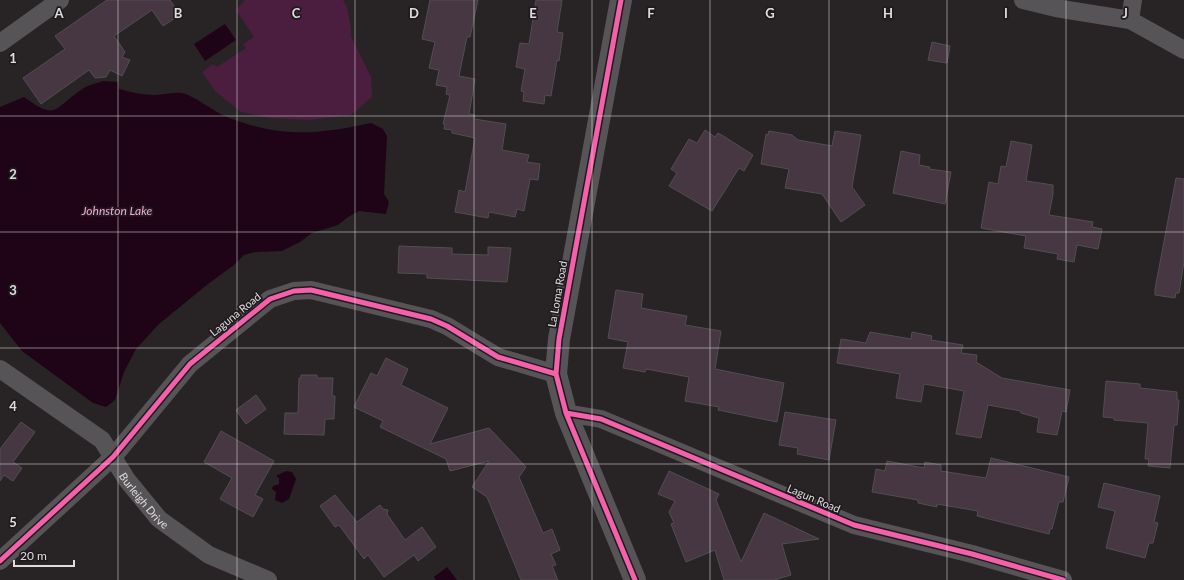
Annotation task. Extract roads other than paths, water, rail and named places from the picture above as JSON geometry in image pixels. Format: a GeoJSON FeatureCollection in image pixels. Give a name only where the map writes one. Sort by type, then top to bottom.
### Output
{"type":"FeatureCollection","features":[{"type":"Feature","properties":{"kind":"street"},"geometry":{"type":"LineString","coordinates":[[0,43],[60,0]]}},
{"type":"Feature","properties":{"kind":"street","name":"La Loma Road"},"geometry":{"type":"LineString","coordinates":[[621,0],[559,339],[556,374],[566,413],[635,580]]}},
{"type":"Feature","properties":{"kind":"street"},"geometry":{"type":"LineString","coordinates":[[1023,0],[1063,9],[1130,20],[1184,50]]}},
{"type":"Feature","properties":{"kind":"street"},"geometry":{"type":"LineString","coordinates":[[1130,20],[1133,0]]}},
{"type":"Feature","properties":{"kind":"street","name":"Laguna Road"},"geometry":{"type":"LineString","coordinates":[[0,561],[114,457],[190,364],[270,299],[294,291],[311,290],[431,319],[447,326],[509,362],[556,374]]}},
{"type":"Feature","properties":{"kind":"street","name":"Burleigh Drive"},"geometry":{"type":"LineString","coordinates":[[0,369],[102,440],[127,480],[159,519],[209,554],[268,580]]}},
{"type":"Feature","properties":{"kind":"street","name":"Lagun Road"},"geometry":{"type":"LineString","coordinates":[[566,413],[601,419],[854,525],[972,554],[1063,580]]}},
{"type":"Feature","properties":{"kind":"water"},"geometry":{"type":"Polygon","coordinates":[[[225,24],[236,40],[205,61],[194,44],[225,24]]]}},
{"type":"Feature","properties":{"kind":"water","name":"Johnston Lake"},"geometry":{"type":"Polygon","coordinates":[[[104,81],[118,82],[119,89],[141,94],[187,94],[225,116],[262,128],[280,131],[315,132],[371,123],[383,129],[387,136],[384,194],[389,202],[386,214],[359,211],[338,225],[312,233],[300,242],[282,251],[255,252],[244,255],[234,265],[159,324],[136,349],[124,372],[115,400],[106,407],[93,403],[22,351],[0,323],[0,107],[24,97],[43,109],[54,110],[83,88],[104,81]]]}},
{"type":"Feature","properties":{"kind":"water"},"geometry":{"type":"Polygon","coordinates":[[[286,471],[292,472],[296,479],[289,499],[282,503],[275,500],[276,492],[272,489],[273,486],[279,484],[279,478],[276,476],[286,471]]]}},
{"type":"Feature","properties":{"kind":"water"},"geometry":{"type":"Polygon","coordinates":[[[447,567],[457,580],[436,580],[434,577],[447,567]]]}}]}
